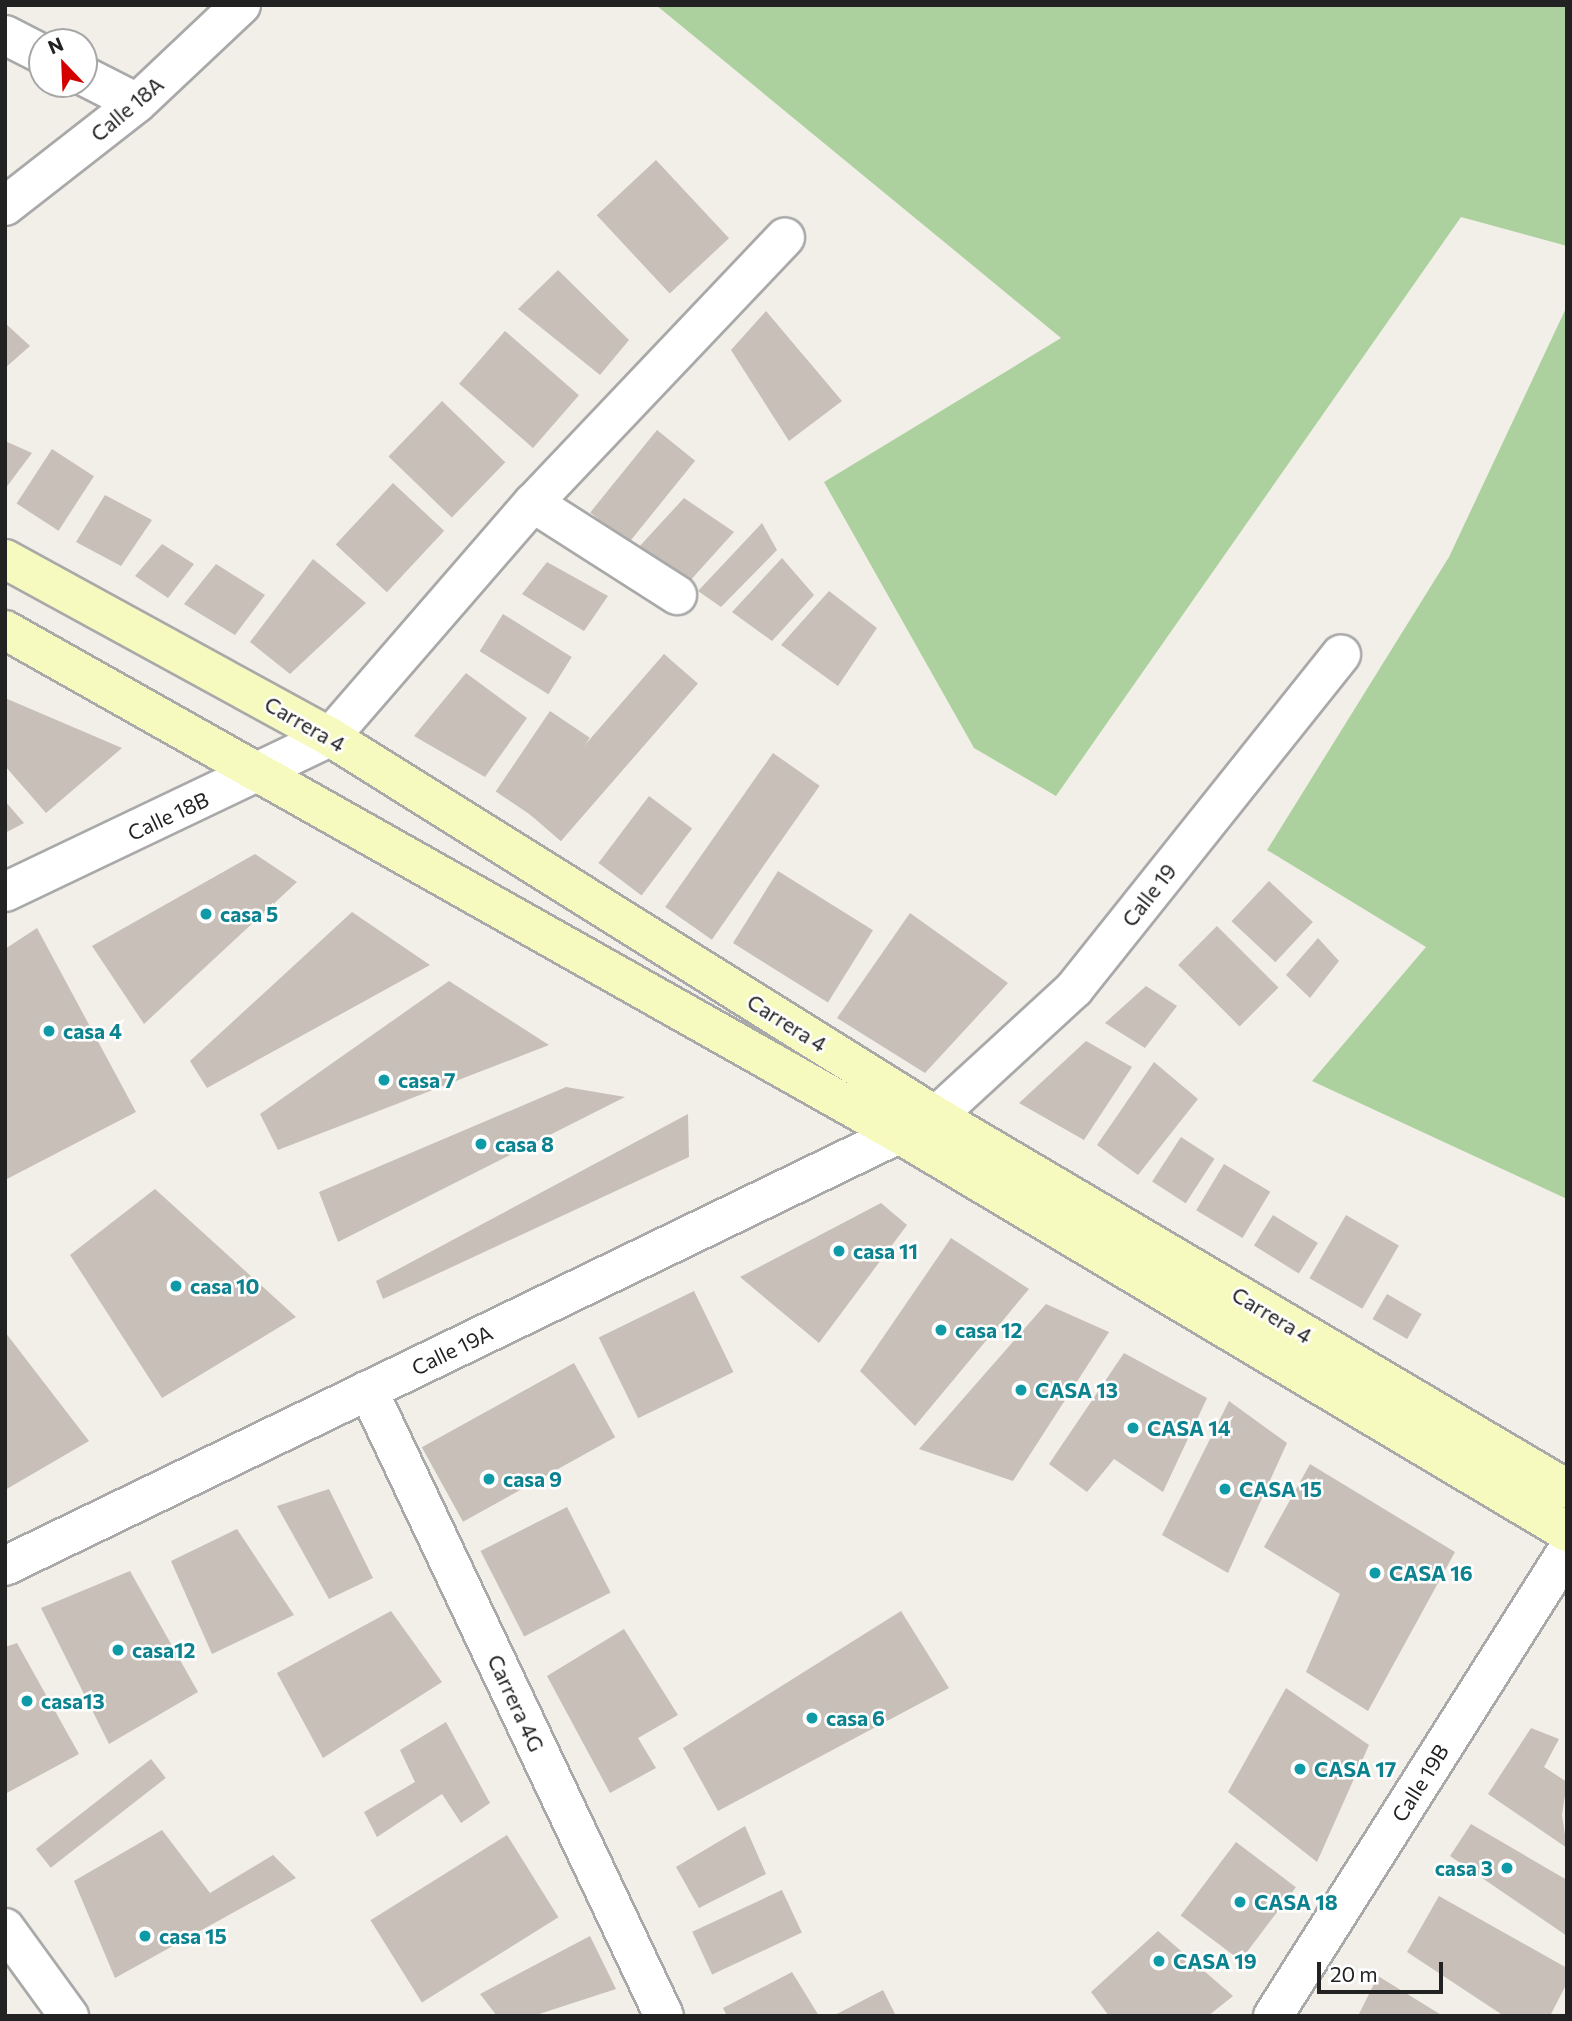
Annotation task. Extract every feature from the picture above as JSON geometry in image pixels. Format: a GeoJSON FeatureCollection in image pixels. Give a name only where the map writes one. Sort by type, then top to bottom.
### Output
{"type":"FeatureCollection","features":[{"type":"Feature","properties":{"kind":"main road","name":"Carrera 4"},"geometry":{"type":"LineString","coordinates":[[5,559],[330,737],[936,1116],[1567,1489]]}},
{"type":"Feature","properties":{"kind":"main road","name":"Carrera 4"},"geometry":{"type":"LineString","coordinates":[[5,630],[899,1134],[1567,1532]]}},
{"type":"Feature","properties":{"kind":"street","name":"Calle 18A"},"geometry":{"type":"LineString","coordinates":[[5,206],[138,103],[242,5]]}},
{"type":"Feature","properties":{"kind":"street"},"geometry":{"type":"LineString","coordinates":[[5,35],[28,47]]}},
{"type":"Feature","properties":{"kind":"street"},"geometry":{"type":"LineString","coordinates":[[98,83],[138,103]]}},
{"type":"Feature","properties":{"kind":"street"},"geometry":{"type":"LineString","coordinates":[[330,737],[533,503],[785,237]]}},
{"type":"Feature","properties":{"kind":"street"},"geometry":{"type":"LineString","coordinates":[[533,503],[677,595]]}},
{"type":"Feature","properties":{"kind":"street","name":"Calle 19"},"geometry":{"type":"LineString","coordinates":[[899,1134],[936,1116],[1074,989],[1341,654]]}},
{"type":"Feature","properties":{"kind":"street","name":"Calle 18B"},"geometry":{"type":"LineString","coordinates":[[5,892],[258,774],[330,737]]}},
{"type":"Feature","properties":{"kind":"street","name":"Calle 19A"},"geometry":{"type":"LineString","coordinates":[[5,1566],[899,1134]]}},
{"type":"Feature","properties":{"kind":"street","name":"Carrera 4G"},"geometry":{"type":"LineString","coordinates":[[368,1390],[664,2016]]}},
{"type":"Feature","properties":{"kind":"street","name":"Calle 19B"},"geometry":{"type":"LineString","coordinates":[[1273,2016],[1567,1550]]}},
{"type":"Feature","properties":{"kind":"street"},"geometry":{"type":"LineString","coordinates":[[5,1928],[69,2016]]}},
{"type":"Feature","properties":{"kind":"green space"},"geometry":{"type":"Polygon","coordinates":[[[656,5],[1567,5],[1567,246],[1461,217],[1056,796],[974,748],[824,482],[1061,338],[656,5]]]}},
{"type":"Feature","properties":{"kind":"green space"},"geometry":{"type":"Polygon","coordinates":[[[1567,306],[1567,1199],[1312,1081],[1426,947],[1267,850],[1449,557],[1567,306]]]}},
{"type":"Feature","properties":{"kind":"building"},"geometry":{"type":"Polygon","coordinates":[[[656,160],[729,238],[670,293],[597,215],[656,160]]]}},
{"type":"Feature","properties":{"kind":"building"},"geometry":{"type":"Polygon","coordinates":[[[558,270],[629,340],[600,375],[518,309],[558,270]]]}},
{"type":"Feature","properties":{"kind":"building"},"geometry":{"type":"Polygon","coordinates":[[[766,311],[842,401],[789,441],[731,350],[766,311]]]}},
{"type":"Feature","properties":{"kind":"building"},"geometry":{"type":"Polygon","coordinates":[[[5,323],[30,346],[5,368],[5,323]]]}},
{"type":"Feature","properties":{"kind":"building"},"geometry":{"type":"Polygon","coordinates":[[[505,331],[579,395],[533,448],[459,384],[505,331]]]}},
{"type":"Feature","properties":{"kind":"building"},"geometry":{"type":"Polygon","coordinates":[[[442,401],[505,462],[452,518],[389,456],[442,401]]]}},
{"type":"Feature","properties":{"kind":"building"},"geometry":{"type":"Polygon","coordinates":[[[657,430],[695,461],[628,543],[590,512],[657,430]]]}},
{"type":"Feature","properties":{"kind":"building"},"geometry":{"type":"Polygon","coordinates":[[[5,441],[32,453],[5,489],[5,441]]]}},
{"type":"Feature","properties":{"kind":"building"},"geometry":{"type":"Polygon","coordinates":[[[52,449],[94,476],[59,531],[17,504],[52,449]]]}},
{"type":"Feature","properties":{"kind":"building"},"geometry":{"type":"Polygon","coordinates":[[[393,483],[444,531],[387,592],[336,544],[393,483]]]}},
{"type":"Feature","properties":{"kind":"building"},"geometry":{"type":"Polygon","coordinates":[[[105,495],[152,520],[121,566],[76,542],[105,495]]]}},
{"type":"Feature","properties":{"kind":"building"},"geometry":{"type":"Polygon","coordinates":[[[684,498],[734,532],[688,583],[638,548],[684,498]]]}},
{"type":"Feature","properties":{"kind":"building"},"geometry":{"type":"Polygon","coordinates":[[[762,523],[777,550],[721,607],[698,591],[762,523]]]}},
{"type":"Feature","properties":{"kind":"building"},"geometry":{"type":"Polygon","coordinates":[[[162,544],[194,564],[168,598],[135,576],[162,544]]]}},
{"type":"Feature","properties":{"kind":"building"},"geometry":{"type":"Polygon","coordinates":[[[782,558],[814,595],[772,641],[732,612],[782,558]]]}},
{"type":"Feature","properties":{"kind":"building"},"geometry":{"type":"Polygon","coordinates":[[[313,559],[366,603],[290,674],[250,642],[313,559]]]}},
{"type":"Feature","properties":{"kind":"building"},"geometry":{"type":"Polygon","coordinates":[[[547,562],[608,596],[584,631],[522,594],[547,562]]]}},
{"type":"Feature","properties":{"kind":"building"},"geometry":{"type":"Polygon","coordinates":[[[216,564],[265,595],[235,635],[184,604],[216,564]]]}},
{"type":"Feature","properties":{"kind":"building"},"geometry":{"type":"Polygon","coordinates":[[[829,591],[877,628],[838,686],[781,645],[829,591]]]}},
{"type":"Feature","properties":{"kind":"building"},"geometry":{"type":"Polygon","coordinates":[[[503,614],[572,657],[548,694],[480,651],[503,614]]]}},
{"type":"Feature","properties":{"kind":"building"},"geometry":{"type":"Polygon","coordinates":[[[664,654],[698,684],[561,841],[527,812],[664,654]]]}},
{"type":"Feature","properties":{"kind":"building"},"geometry":{"type":"Polygon","coordinates":[[[466,673],[527,718],[485,777],[414,736],[466,673]]]}},
{"type":"Feature","properties":{"kind":"building"},"geometry":{"type":"Polygon","coordinates":[[[5,698],[122,748],[46,813],[5,766],[5,698]]]}},
{"type":"Feature","properties":{"kind":"building"},"geometry":{"type":"Polygon","coordinates":[[[550,711],[590,738],[536,818],[496,791],[550,711]]]}},
{"type":"Feature","properties":{"kind":"building"},"geometry":{"type":"Polygon","coordinates":[[[773,753],[820,786],[712,940],[665,907],[773,753]]]}},
{"type":"Feature","properties":{"kind":"building"},"geometry":{"type":"Polygon","coordinates":[[[649,796],[692,828],[642,896],[598,863],[649,796]]]}},
{"type":"Feature","properties":{"kind":"building"},"geometry":{"type":"Polygon","coordinates":[[[5,801],[24,823],[5,833],[5,801]]]}},
{"type":"Feature","properties":{"kind":"building","name":"casa 5"},"geometry":{"type":"Polygon","coordinates":[[[255,854],[297,882],[144,1024],[92,946],[255,854]]]}},
{"type":"Feature","properties":{"kind":"building"},"geometry":{"type":"Polygon","coordinates":[[[778,871],[873,930],[828,1002],[733,943],[778,871]]]}},
{"type":"Feature","properties":{"kind":"building"},"geometry":{"type":"Polygon","coordinates":[[[1269,881],[1313,922],[1275,962],[1231,921],[1269,881]]]}},
{"type":"Feature","properties":{"kind":"building"},"geometry":{"type":"Polygon","coordinates":[[[352,912],[430,965],[207,1088],[190,1061],[352,912]]]}},
{"type":"Feature","properties":{"kind":"building"},"geometry":{"type":"Polygon","coordinates":[[[910,913],[1008,983],[925,1073],[837,1018],[910,913]]]}},
{"type":"Feature","properties":{"kind":"building"},"geometry":{"type":"Polygon","coordinates":[[[1217,926],[1279,988],[1240,1026],[1178,965],[1217,926]]]}},
{"type":"Feature","properties":{"kind":"building","name":"casa 4"},"geometry":{"type":"Polygon","coordinates":[[[37,928],[136,1112],[5,1180],[5,949],[37,928]]]}},
{"type":"Feature","properties":{"kind":"building"},"geometry":{"type":"Polygon","coordinates":[[[1318,938],[1339,961],[1310,998],[1286,975],[1318,938]]]}},
{"type":"Feature","properties":{"kind":"building","name":"casa 7"},"geometry":{"type":"Polygon","coordinates":[[[449,981],[549,1045],[278,1150],[260,1114],[449,981]]]}},
{"type":"Feature","properties":{"kind":"building"},"geometry":{"type":"Polygon","coordinates":[[[1146,986],[1177,1006],[1145,1048],[1105,1023],[1146,986]]]}},
{"type":"Feature","properties":{"kind":"building"},"geometry":{"type":"Polygon","coordinates":[[[1086,1041],[1132,1067],[1084,1140],[1019,1103],[1086,1041]]]}},
{"type":"Feature","properties":{"kind":"building"},"geometry":{"type":"Polygon","coordinates":[[[1154,1062],[1198,1099],[1138,1175],[1097,1145],[1154,1062]]]}},
{"type":"Feature","properties":{"kind":"building","name":"casa 8"},"geometry":{"type":"Polygon","coordinates":[[[566,1087],[625,1097],[338,1242],[319,1192],[566,1087]]]}},
{"type":"Feature","properties":{"kind":"building"},"geometry":{"type":"Polygon","coordinates":[[[688,1114],[689,1157],[383,1299],[376,1281],[688,1114]]]}},
{"type":"Feature","properties":{"kind":"building"},"geometry":{"type":"Polygon","coordinates":[[[1181,1137],[1215,1159],[1186,1203],[1152,1181],[1181,1137]]]}},
{"type":"Feature","properties":{"kind":"building"},"geometry":{"type":"Polygon","coordinates":[[[1224,1164],[1270,1192],[1242,1238],[1196,1210],[1224,1164]]]}},
{"type":"Feature","properties":{"kind":"building","name":"casa 10"},"geometry":{"type":"Polygon","coordinates":[[[155,1189],[296,1317],[162,1398],[70,1255],[155,1189]]]}},
{"type":"Feature","properties":{"kind":"building","name":"casa 11"},"geometry":{"type":"Polygon","coordinates":[[[881,1203],[907,1225],[819,1343],[740,1277],[881,1203]]]}},
{"type":"Feature","properties":{"kind":"building"},"geometry":{"type":"Polygon","coordinates":[[[1273,1215],[1318,1243],[1299,1274],[1254,1246],[1273,1215]]]}},
{"type":"Feature","properties":{"kind":"building"},"geometry":{"type":"Polygon","coordinates":[[[1346,1215],[1399,1246],[1362,1309],[1310,1278],[1346,1215]]]}},
{"type":"Feature","properties":{"kind":"building","name":"casa 12"},"geometry":{"type":"Polygon","coordinates":[[[951,1238],[1029,1289],[915,1426],[860,1371],[951,1238]]]}},
{"type":"Feature","properties":{"kind":"building"},"geometry":{"type":"Polygon","coordinates":[[[694,1291],[733,1372],[638,1418],[599,1337],[694,1291]]]}},
{"type":"Feature","properties":{"kind":"building"},"geometry":{"type":"Polygon","coordinates":[[[1387,1294],[1422,1314],[1407,1339],[1372,1319],[1387,1294]]]}},
{"type":"Feature","properties":{"kind":"building","name":"CASA 13"},"geometry":{"type":"Polygon","coordinates":[[[1046,1304],[1109,1332],[1013,1481],[919,1449],[1046,1304]]]}},
{"type":"Feature","properties":{"kind":"building"},"geometry":{"type":"Polygon","coordinates":[[[5,1332],[89,1441],[5,1490],[5,1332]]]}},
{"type":"Feature","properties":{"kind":"building","name":"CASA 14"},"geometry":{"type":"Polygon","coordinates":[[[1124,1353],[1207,1398],[1163,1492],[1114,1459],[1087,1492],[1049,1464],[1124,1353]]]}},
{"type":"Feature","properties":{"kind":"building","name":"casa 9"},"geometry":{"type":"Polygon","coordinates":[[[574,1363],[615,1437],[463,1522],[422,1447],[574,1363]]]}},
{"type":"Feature","properties":{"kind":"building","name":"CASA 15"},"geometry":{"type":"Polygon","coordinates":[[[1229,1401],[1287,1443],[1228,1573],[1162,1535],[1229,1401]]]}},
{"type":"Feature","properties":{"kind":"building","name":"CASA 16"},"geometry":{"type":"Polygon","coordinates":[[[1310,1464],[1455,1552],[1368,1711],[1306,1672],[1340,1594],[1264,1547],[1310,1464]]]}},
{"type":"Feature","properties":{"kind":"building"},"geometry":{"type":"Polygon","coordinates":[[[329,1489],[373,1578],[329,1599],[277,1506],[329,1489]]]}},
{"type":"Feature","properties":{"kind":"building"},"geometry":{"type":"Polygon","coordinates":[[[567,1507],[611,1593],[524,1637],[481,1551],[567,1507]]]}},
{"type":"Feature","properties":{"kind":"building"},"geometry":{"type":"Polygon","coordinates":[[[237,1529],[294,1615],[212,1654],[171,1561],[237,1529]]]}},
{"type":"Feature","properties":{"kind":"building","name":"casa12"},"geometry":{"type":"Polygon","coordinates":[[[130,1571],[198,1692],[109,1744],[41,1608],[130,1571]]]}},
{"type":"Feature","properties":{"kind":"building"},"geometry":{"type":"Polygon","coordinates":[[[391,1611],[442,1682],[323,1758],[277,1673],[391,1611]]]}},
{"type":"Feature","properties":{"kind":"building","name":"casa 6"},"geometry":{"type":"Polygon","coordinates":[[[901,1611],[949,1688],[718,1811],[683,1748],[901,1611]]]}},
{"type":"Feature","properties":{"kind":"building"},"geometry":{"type":"Polygon","coordinates":[[[624,1629],[678,1715],[638,1738],[656,1768],[610,1793],[547,1676],[624,1629]]]}},
{"type":"Feature","properties":{"kind":"building","name":"casa13"},"geometry":{"type":"Polygon","coordinates":[[[17,1643],[79,1754],[5,1794],[5,1647],[17,1643]]]}},
{"type":"Feature","properties":{"kind":"building","name":"CASA 17"},"geometry":{"type":"Polygon","coordinates":[[[1286,1688],[1369,1745],[1317,1862],[1228,1792],[1286,1688]]]}},
{"type":"Feature","properties":{"kind":"building"},"geometry":{"type":"Polygon","coordinates":[[[446,1722],[490,1803],[461,1823],[442,1794],[377,1837],[364,1812],[415,1782],[400,1750],[446,1722]]]}},
{"type":"Feature","properties":{"kind":"building"},"geometry":{"type":"Polygon","coordinates":[[[1531,1728],[1559,1739],[1544,1767],[1567,1782],[1562,1815],[1567,1848],[1488,1794],[1531,1728]]]}},
{"type":"Feature","properties":{"kind":"building"},"geometry":{"type":"Polygon","coordinates":[[[151,1759],[166,1778],[51,1868],[36,1849],[151,1759]]]}},
{"type":"Feature","properties":{"kind":"building","name":"casa 3"},"geometry":{"type":"Polygon","coordinates":[[[1471,1824],[1567,1880],[1567,1936],[1450,1856],[1471,1824]]]}},
{"type":"Feature","properties":{"kind":"building"},"geometry":{"type":"Polygon","coordinates":[[[745,1826],[766,1874],[699,1908],[676,1867],[745,1826]]]}},
{"type":"Feature","properties":{"kind":"building","name":"casa 15"},"geometry":{"type":"Polygon","coordinates":[[[162,1830],[210,1893],[273,1855],[296,1878],[115,1978],[74,1881],[162,1830]]]}},
{"type":"Feature","properties":{"kind":"building"},"geometry":{"type":"Polygon","coordinates":[[[507,1835],[558,1917],[422,2003],[370,1920],[507,1835]]]}},
{"type":"Feature","properties":{"kind":"building","name":"CASA 18"},"geometry":{"type":"Polygon","coordinates":[[[1236,1842],[1296,1887],[1241,1961],[1181,1915],[1236,1842]]]}},
{"type":"Feature","properties":{"kind":"building"},"geometry":{"type":"Polygon","coordinates":[[[782,1890],[802,1933],[712,1974],[692,1932],[782,1890]]]}},
{"type":"Feature","properties":{"kind":"building"},"geometry":{"type":"Polygon","coordinates":[[[1439,1896],[1567,1968],[1567,1983],[1550,2016],[1504,2016],[1407,1952],[1439,1896]]]}},
{"type":"Feature","properties":{"kind":"building","name":"CASA 19"},"geometry":{"type":"Polygon","coordinates":[[[1158,1931],[1233,1996],[1208,2016],[1109,2016],[1091,1992],[1158,1931]]]}},
{"type":"Feature","properties":{"kind":"building"},"geometry":{"type":"Polygon","coordinates":[[[590,1936],[616,1989],[533,2016],[497,2016],[480,1994],[590,1936]]]}},
{"type":"Feature","properties":{"kind":"building"},"geometry":{"type":"Polygon","coordinates":[[[792,1972],[819,2016],[727,2016],[723,2008],[792,1972]]]}},
{"type":"Feature","properties":{"kind":"building"},"geometry":{"type":"Polygon","coordinates":[[[1378,1976],[1443,2016],[1358,2016],[1378,1976]]]}},
{"type":"Feature","properties":{"kind":"building"},"geometry":{"type":"Polygon","coordinates":[[[883,1990],[896,2016],[833,2016],[883,1990]]]}},
{"type":"Feature","properties":{"kind":"place","name":"casa 5"},"geometry":{"type":"Point","coordinates":[206,914]}},
{"type":"Feature","properties":{"kind":"place","name":"casa 4"},"geometry":{"type":"Point","coordinates":[49,1031]}},
{"type":"Feature","properties":{"kind":"place","name":"casa 7"},"geometry":{"type":"Point","coordinates":[384,1080]}},
{"type":"Feature","properties":{"kind":"place","name":"casa 8"},"geometry":{"type":"Point","coordinates":[481,1144]}},
{"type":"Feature","properties":{"kind":"place","name":"casa 11"},"geometry":{"type":"Point","coordinates":[839,1251]}},
{"type":"Feature","properties":{"kind":"place","name":"casa 10"},"geometry":{"type":"Point","coordinates":[176,1286]}},
{"type":"Feature","properties":{"kind":"place","name":"casa 12"},"geometry":{"type":"Point","coordinates":[941,1330]}},
{"type":"Feature","properties":{"kind":"place","name":"CASA 13"},"geometry":{"type":"Point","coordinates":[1021,1390]}},
{"type":"Feature","properties":{"kind":"place","name":"CASA 14"},"geometry":{"type":"Point","coordinates":[1133,1428]}},
{"type":"Feature","properties":{"kind":"place","name":"casa 9"},"geometry":{"type":"Point","coordinates":[489,1479]}},
{"type":"Feature","properties":{"kind":"place","name":"CASA 15"},"geometry":{"type":"Point","coordinates":[1225,1489]}},
{"type":"Feature","properties":{"kind":"place","name":"CASA 16"},"geometry":{"type":"Point","coordinates":[1375,1573]}},
{"type":"Feature","properties":{"kind":"place","name":"casa12"},"geometry":{"type":"Point","coordinates":[118,1650]}},
{"type":"Feature","properties":{"kind":"place","name":"casa13"},"geometry":{"type":"Point","coordinates":[27,1701]}},
{"type":"Feature","properties":{"kind":"place","name":"casa 6"},"geometry":{"type":"Point","coordinates":[812,1718]}},
{"type":"Feature","properties":{"kind":"place","name":"CASA 17"},"geometry":{"type":"Point","coordinates":[1300,1769]}},
{"type":"Feature","properties":{"kind":"place","name":"casa 3"},"geometry":{"type":"Point","coordinates":[1507,1868]}},
{"type":"Feature","properties":{"kind":"place","name":"CASA 18"},"geometry":{"type":"Point","coordinates":[1240,1902]}},
{"type":"Feature","properties":{"kind":"place","name":"casa 15"},"geometry":{"type":"Point","coordinates":[145,1936]}},
{"type":"Feature","properties":{"kind":"place","name":"CASA 19"},"geometry":{"type":"Point","coordinates":[1159,1961]}}]}
